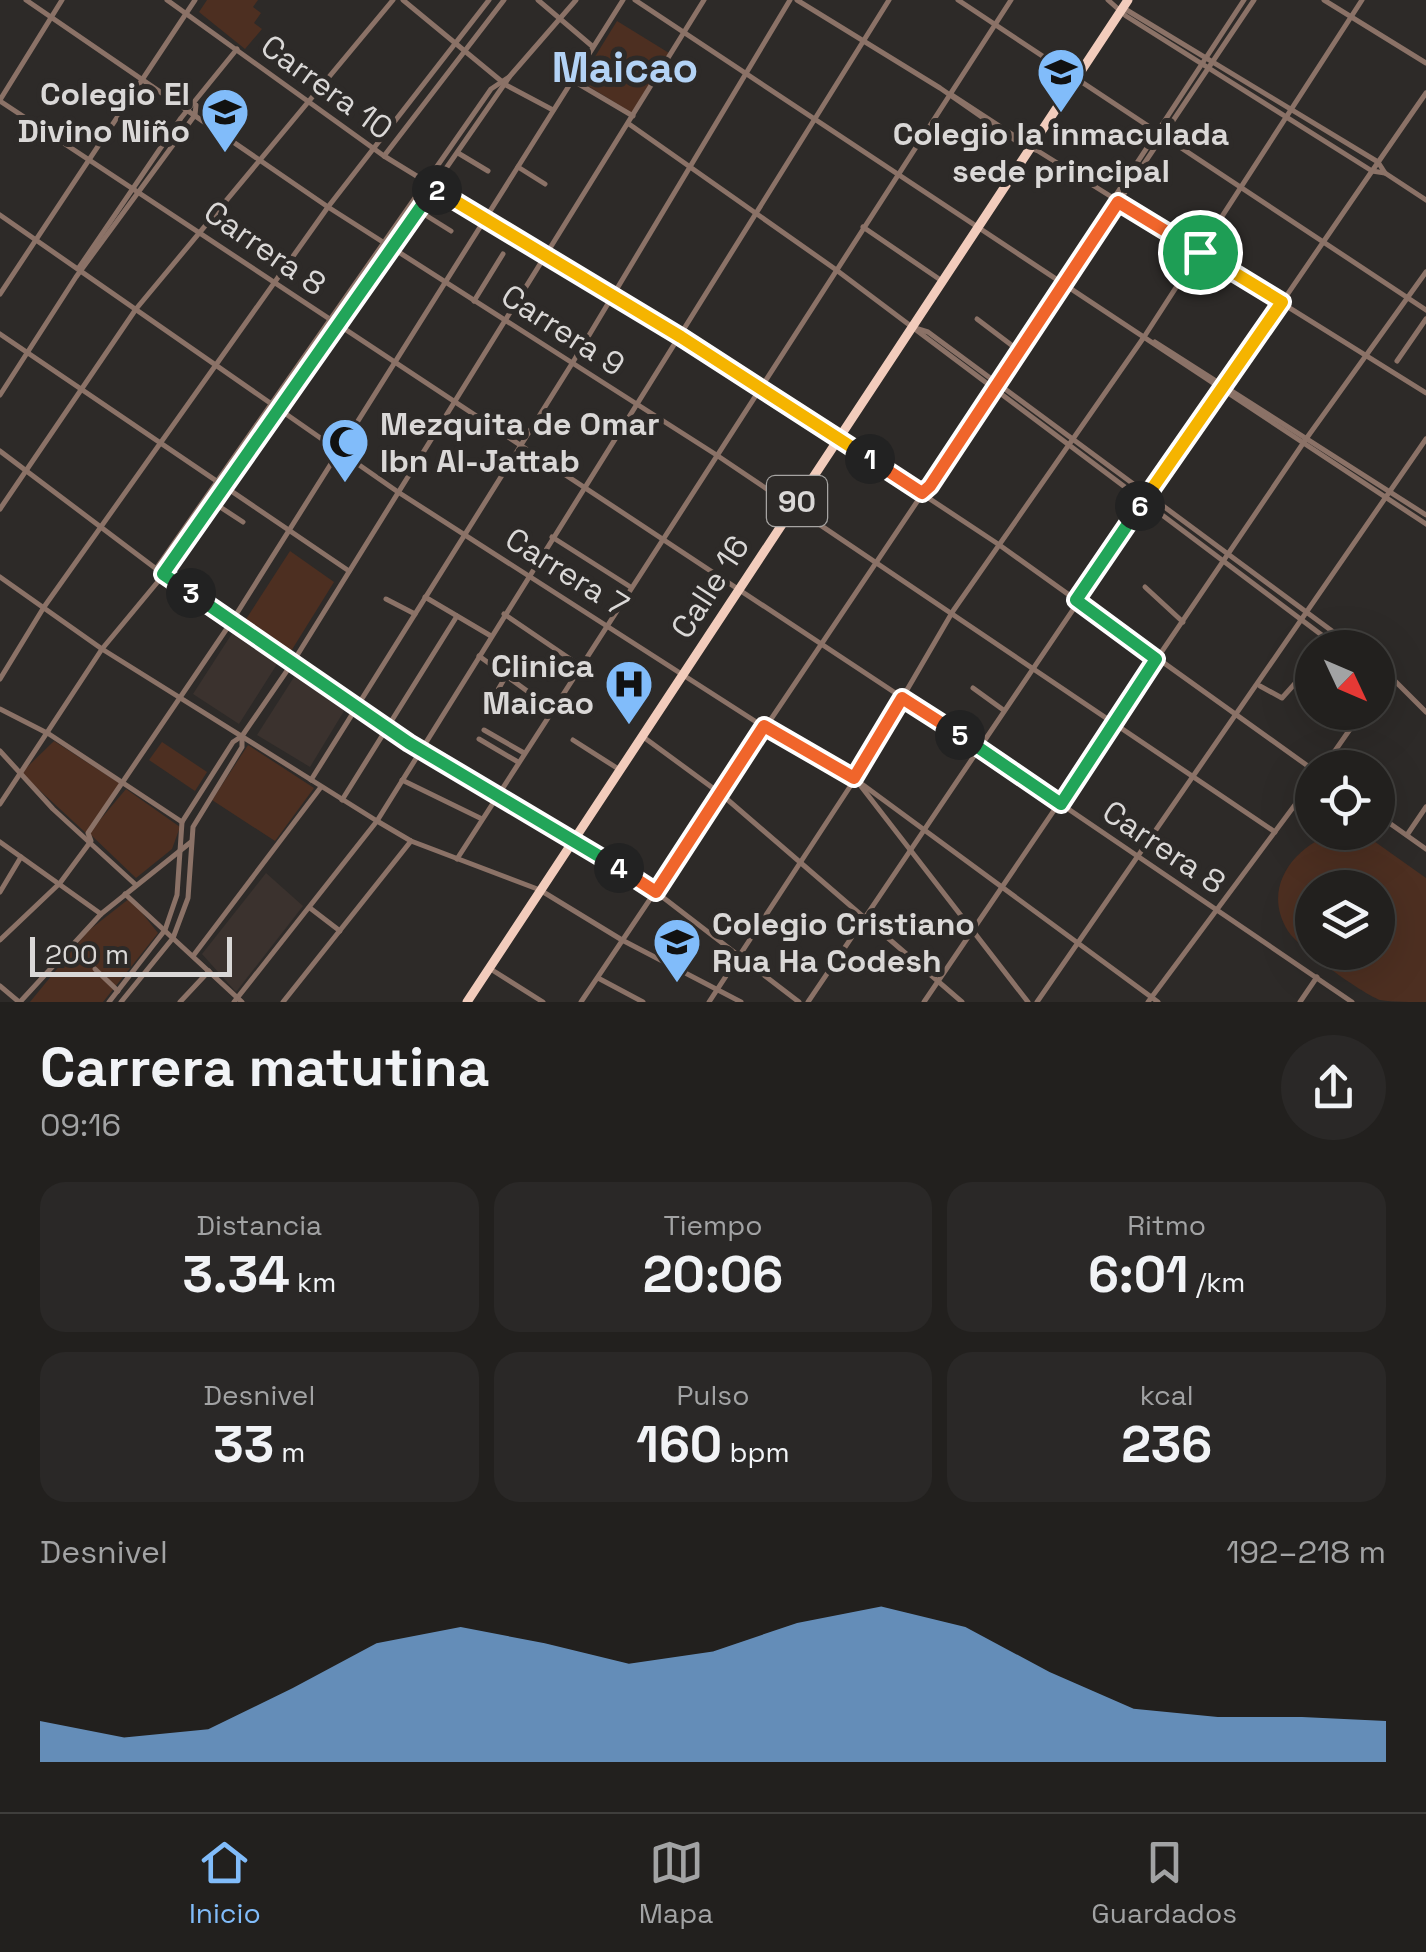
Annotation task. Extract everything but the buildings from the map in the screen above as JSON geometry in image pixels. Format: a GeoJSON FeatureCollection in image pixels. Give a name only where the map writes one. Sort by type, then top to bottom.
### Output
{"type":"FeatureCollection","features":[{"type":"Feature","properties":{"kind":"highway","name":"Calle 16"},"geometry":{"type":"LineString","coordinates":[[467,1002],[1125,4]]}},
{"type":"Feature","properties":{"kind":"street","name":"Carrera 9"},"geometry":{"type":"LineString","coordinates":[[26,0],[392,250],[573,362],[953,611],[1275,832]]}},
{"type":"Feature","properties":{"kind":"street"},"geometry":{"type":"LineString","coordinates":[[0,100],[62,0]]}},
{"type":"Feature","properties":{"kind":"street","name":"Carrera 10"},"geometry":{"type":"LineString","coordinates":[[167,0],[384,156],[759,386],[998,544],[1295,757]]}},
{"type":"Feature","properties":{"kind":"street"},"geometry":{"type":"LineString","coordinates":[[0,294],[195,0]]}},
{"type":"Feature","properties":{"kind":"street"},"geometry":{"type":"LineString","coordinates":[[0,510],[136,310],[199,229],[393,0]]}},
{"type":"Feature","properties":{"kind":"street"},"geometry":{"type":"LineString","coordinates":[[403,0],[504,83],[553,110]]}},
{"type":"Feature","properties":{"kind":"street"},"geometry":{"type":"LineString","coordinates":[[0,679],[44,607],[328,207],[489,0]]}},
{"type":"Feature","properties":{"kind":"street"},"geometry":{"type":"LineString","coordinates":[[384,156],[504,0]]}},
{"type":"Feature","properties":{"kind":"street"},"geometry":{"type":"LineString","coordinates":[[538,0],[592,46]]}},
{"type":"Feature","properties":{"kind":"street"},"geometry":{"type":"LineString","coordinates":[[0,804],[102,649],[214,503],[272,406],[426,183],[504,83],[576,0]]}},
{"type":"Feature","properties":{"kind":"street"},"geometry":{"type":"LineString","coordinates":[[91,842],[88,833],[232,622],[623,0]]}},
{"type":"Feature","properties":{"kind":"street"},"geometry":{"type":"LineString","coordinates":[[635,0],[976,230],[1144,337],[1220,392],[1426,514]]}},
{"type":"Feature","properties":{"kind":"street"},"geometry":{"type":"LineString","coordinates":[[109,1002],[165,930],[177,895],[182,822],[233,742],[242,736],[293,662],[704,0]]}},
{"type":"Feature","properties":{"kind":"street"},"geometry":{"type":"LineString","coordinates":[[310,780],[573,362],[689,165],[793,0],[976,107],[1031,147],[1426,392]]}},
{"type":"Feature","properties":{"kind":"street"},"geometry":{"type":"LineString","coordinates":[[126,894],[238,1001],[377,822],[889,0]]}},
{"type":"Feature","properties":{"kind":"street"},"geometry":{"type":"LineString","coordinates":[[958,0],[1426,310]]}},
{"type":"Feature","properties":{"kind":"street"},"geometry":{"type":"LineString","coordinates":[[457,859],[1011,0]]}},
{"type":"Feature","properties":{"kind":"street"},"geometry":{"type":"LineString","coordinates":[[1108,0],[1125,4],[1378,162],[1385,172],[1426,200]]}},
{"type":"Feature","properties":{"kind":"street"},"geometry":{"type":"LineString","coordinates":[[993,385],[1058,280],[1205,67],[1244,0]]}},
{"type":"Feature","properties":{"kind":"street"},"geometry":{"type":"LineString","coordinates":[[1210,59],[1254,0]]}},
{"type":"Feature","properties":{"kind":"street"},"geometry":{"type":"LineString","coordinates":[[1324,0],[1426,63]]}},
{"type":"Feature","properties":{"kind":"street"},"geometry":{"type":"LineString","coordinates":[[708,1002],[802,862],[953,611],[1144,337],[1289,119],[1362,0]]}},
{"type":"Feature","properties":{"kind":"street"},"geometry":{"type":"LineString","coordinates":[[1125,4],[1126,16],[1372,171],[1385,172]]}},
{"type":"Feature","properties":{"kind":"street"},"geometry":{"type":"LineString","coordinates":[[0,395],[79,273],[237,49]]}},
{"type":"Feature","properties":{"kind":"street"},"geometry":{"type":"LineString","coordinates":[[572,80],[633,116]]}},
{"type":"Feature","properties":{"kind":"street"},"geometry":{"type":"LineString","coordinates":[[156,569],[279,410],[504,83]]}},
{"type":"Feature","properties":{"kind":"street"},"geometry":{"type":"LineString","coordinates":[[808,1002],[912,853],[1002,709],[1142,502],[1426,93]]}},
{"type":"Feature","properties":{"kind":"street","name":"Carrera 8"},"geometry":{"type":"LineString","coordinates":[[0,100],[978,746],[1138,860],[1352,1002]]}},
{"type":"Feature","properties":{"kind":"street"},"geometry":{"type":"LineString","coordinates":[[628,124],[1148,494],[1331,630]]}},
{"type":"Feature","properties":{"kind":"street"},"geometry":{"type":"LineString","coordinates":[[458,153],[488,171]]}},
{"type":"Feature","properties":{"kind":"street"},"geometry":{"type":"LineString","coordinates":[[518,167],[544,184]]}},
{"type":"Feature","properties":{"kind":"street"},"geometry":{"type":"LineString","coordinates":[[582,1002],[819,642],[1064,285],[1115,200]]}},
{"type":"Feature","properties":{"kind":"street"},"geometry":{"type":"LineString","coordinates":[[418,211],[450,231]]}},
{"type":"Feature","properties":{"kind":"street","name":"Carrera 7"},"geometry":{"type":"LineString","coordinates":[[0,215],[398,492],[764,726],[854,778],[1152,1001]]}},
{"type":"Feature","properties":{"kind":"street"},"geometry":{"type":"LineString","coordinates":[[863,227],[942,281]]}},
{"type":"Feature","properties":{"kind":"street"},"geometry":{"type":"LineString","coordinates":[[474,300],[503,254]]}},
{"type":"Feature","properties":{"kind":"street"},"geometry":{"type":"LineString","coordinates":[[924,1002],[1304,442],[1426,272]]}},
{"type":"Feature","properties":{"kind":"street"},"geometry":{"type":"LineString","coordinates":[[977,319],[1014,347]]}},
{"type":"Feature","properties":{"kind":"street"},"geometry":{"type":"LineString","coordinates":[[1397,361],[1426,319]]}},
{"type":"Feature","properties":{"kind":"street"},"geometry":{"type":"LineString","coordinates":[[0,334],[350,571]]}},
{"type":"Feature","properties":{"kind":"street"},"geometry":{"type":"LineString","coordinates":[[1144,337],[1225,384],[1386,501],[1426,524]]}},
{"type":"Feature","properties":{"kind":"street"},"geometry":{"type":"LineString","coordinates":[[1037,1002],[1260,686],[1426,439]]}},
{"type":"Feature","properties":{"kind":"street"},"geometry":{"type":"LineString","coordinates":[[1072,442],[1142,502],[1315,630]]}},
{"type":"Feature","properties":{"kind":"street"},"geometry":{"type":"LineString","coordinates":[[0,451],[156,569],[387,728],[656,892],[799,1002]]}},
{"type":"Feature","properties":{"kind":"street"},"geometry":{"type":"LineString","coordinates":[[214,503],[243,522]]}},
{"type":"Feature","properties":{"kind":"street"},"geometry":{"type":"LineString","coordinates":[[552,536],[630,586]]}},
{"type":"Feature","properties":{"kind":"street"},"geometry":{"type":"LineString","coordinates":[[0,576],[102,649],[377,822],[457,859],[540,890],[622,940],[741,1002]]}},
{"type":"Feature","properties":{"kind":"street"},"geometry":{"type":"LineString","coordinates":[[1146,587],[1183,622]]}},
{"type":"Feature","properties":{"kind":"street"},"geometry":{"type":"LineString","coordinates":[[425,597],[491,636]]}},
{"type":"Feature","properties":{"kind":"street"},"geometry":{"type":"LineString","coordinates":[[386,598],[415,614]]}},
{"type":"Feature","properties":{"kind":"street"},"geometry":{"type":"LineString","coordinates":[[504,614],[579,666]]}},
{"type":"Feature","properties":{"kind":"street"},"geometry":{"type":"LineString","coordinates":[[342,800],[457,616]]}},
{"type":"Feature","properties":{"kind":"street"},"geometry":{"type":"LineString","coordinates":[[479,656],[552,709]]}},
{"type":"Feature","properties":{"kind":"street"},"geometry":{"type":"LineString","coordinates":[[492,700],[506,676]]}},
{"type":"Feature","properties":{"kind":"street"},"geometry":{"type":"LineString","coordinates":[[1260,686],[1282,698],[1295,683]]}},
{"type":"Feature","properties":{"kind":"street"},"geometry":{"type":"LineString","coordinates":[[1395,683],[1426,712]]}},
{"type":"Feature","properties":{"kind":"street"},"geometry":{"type":"LineString","coordinates":[[973,688],[1002,709]]}},
{"type":"Feature","properties":{"kind":"street"},"geometry":{"type":"LineString","coordinates":[[0,708],[49,734],[182,822]]}},
{"type":"Feature","properties":{"kind":"street"},"geometry":{"type":"LineString","coordinates":[[484,730],[524,753]]}},
{"type":"Feature","properties":{"kind":"street"},"geometry":{"type":"LineString","coordinates":[[122,1002],[174,938],[188,898],[191,842],[199,813],[242,747],[242,736]]}},
{"type":"Feature","properties":{"kind":"street"},"geometry":{"type":"LineString","coordinates":[[642,736],[721,794],[962,1002]]}},
{"type":"Feature","properties":{"kind":"street"},"geometry":{"type":"LineString","coordinates":[[480,739],[518,762]]}},
{"type":"Feature","properties":{"kind":"street"},"geometry":{"type":"LineString","coordinates":[[573,740],[620,770]]}},
{"type":"Feature","properties":{"kind":"street"},"geometry":{"type":"LineString","coordinates":[[0,752],[136,884]]}},
{"type":"Feature","properties":{"kind":"street"},"geometry":{"type":"LineString","coordinates":[[854,778],[1028,1002]]}},
{"type":"Feature","properties":{"kind":"street"},"geometry":{"type":"LineString","coordinates":[[402,780],[482,819]]}},
{"type":"Feature","properties":{"kind":"street"},"geometry":{"type":"LineString","coordinates":[[192,956],[321,787]]}},
{"type":"Feature","properties":{"kind":"street"},"geometry":{"type":"LineString","coordinates":[[1152,1001],[1214,909],[1295,805]]}},
{"type":"Feature","properties":{"kind":"street"},"geometry":{"type":"LineString","coordinates":[[1407,836],[1426,807]]}},
{"type":"Feature","properties":{"kind":"street"},"geometry":{"type":"LineString","coordinates":[[1395,827],[1426,849]]}},
{"type":"Feature","properties":{"kind":"street"},"geometry":{"type":"LineString","coordinates":[[283,1002],[412,840]]}},
{"type":"Feature","properties":{"kind":"street"},"geometry":{"type":"LineString","coordinates":[[0,842],[100,914]]}},
{"type":"Feature","properties":{"kind":"street"},"geometry":{"type":"LineString","coordinates":[[0,940],[60,883],[91,842]]}},
{"type":"Feature","properties":{"kind":"street"},"geometry":{"type":"LineString","coordinates":[[0,986],[20,1002],[100,914],[191,842]]}},
{"type":"Feature","properties":{"kind":"street"},"geometry":{"type":"LineString","coordinates":[[0,892],[21,856]]}},
{"type":"Feature","properties":{"kind":"street"},"geometry":{"type":"LineString","coordinates":[[310,908],[340,932]]}},
{"type":"Feature","properties":{"kind":"street"},"geometry":{"type":"LineString","coordinates":[[489,968],[542,1002]]}},
{"type":"Feature","properties":{"kind":"street"},"geometry":{"type":"LineString","coordinates":[[95,969],[118,991]]}},
{"type":"Feature","properties":{"kind":"street"},"geometry":{"type":"LineString","coordinates":[[180,1002],[209,971]]}},
{"type":"Feature","properties":{"kind":"street"},"geometry":{"type":"LineString","coordinates":[[1300,1002],[1317,977]]}},
{"type":"Feature","properties":{"kind":"street"},"geometry":{"type":"LineString","coordinates":[[598,978],[643,1002]]}},
{"type":"Feature","properties":{"kind":"shaded area"},"geometry":{"type":"Polygon","coordinates":[[[207,0],[258,0],[253,7],[261,13],[254,23],[262,29],[245,49],[199,12],[207,0]]]}},
{"type":"Feature","properties":{"kind":"shaded area"},"geometry":{"type":"Polygon","coordinates":[[[617,21],[669,53],[632,113],[580,81],[617,21]]]}},
{"type":"Feature","properties":{"kind":"shaded area"},"geometry":{"type":"Polygon","coordinates":[[[290,551],[334,582],[288,656],[241,627],[290,551]]]}},
{"type":"Feature","properties":{"kind":"shaded area"},"geometry":{"type":"Polygon","coordinates":[[[233,632],[279,661],[239,724],[193,694],[233,632]]]}},
{"type":"Feature","properties":{"kind":"shaded area"},"geometry":{"type":"Polygon","coordinates":[[[296,674],[344,711],[310,767],[257,735],[296,674]]]}},
{"type":"Feature","properties":{"kind":"shaded area"},"geometry":{"type":"Polygon","coordinates":[[[54,741],[122,785],[87,834],[21,773],[54,741]]]}},
{"type":"Feature","properties":{"kind":"shaded area"},"geometry":{"type":"Polygon","coordinates":[[[162,742],[207,772],[195,791],[149,760],[162,742]]]}},
{"type":"Feature","properties":{"kind":"shaded area"},"geometry":{"type":"Polygon","coordinates":[[[248,745],[314,788],[275,841],[212,800],[248,745]]]}},
{"type":"Feature","properties":{"kind":"shaded area"},"geometry":{"type":"Polygon","coordinates":[[[126,789],[180,827],[172,849],[136,878],[89,833],[126,789]]]}},
{"type":"Feature","properties":{"kind":"shaded area"},"geometry":{"type":"Polygon","coordinates":[[[1305,850],[1387,850],[1426,878],[1426,1002],[1380,1000],[1332,970],[1395,970],[1395,870],[1295,870],[1295,939],[1280,915],[1278,899],[1280,883],[1305,850]]]}},
{"type":"Feature","properties":{"kind":"shaded area"},"geometry":{"type":"Polygon","coordinates":[[[266,873],[303,906],[236,992],[202,954],[266,873]]]}},
{"type":"Feature","properties":{"kind":"shaded area"},"geometry":{"type":"Polygon","coordinates":[[[130,898],[158,933],[103,1002],[30,1002],[88,931],[130,898]]]}},
{"type":"Feature","properties":{"kind":"place","name":"Colegio la inmaculada sede principal"},"geometry":{"type":"Point","coordinates":[1061,114]}},
{"type":"Feature","properties":{"kind":"place","name":"Colegio El Divino Niño"},"geometry":{"type":"Point","coordinates":[225,154]}},
{"type":"Feature","properties":{"kind":"place","name":"Mezquita de Omar Ibn Al-Jattab"},"geometry":{"type":"Point","coordinates":[345,484]}},
{"type":"Feature","properties":{"kind":"place","name":"Clinica Maicao"},"geometry":{"type":"Point","coordinates":[629,726]}},
{"type":"Feature","properties":{"kind":"place","name":"Colegio Cristiano Rua Ha Codesh"},"geometry":{"type":"Point","coordinates":[677,984]}},
{"type":"Feature","properties":{"kind":"district","name":"Maicao"},"geometry":{"type":"Point","coordinates":[625,67]}},
{"type":"Feature","properties":{"kind":"route"},"geometry":{"type":"LineString","coordinates":[[434,188],[681,337],[922,493],[1118,202],[1200,252],[1282,302],[1076,600],[1156,659],[1061,804],[902,698],[854,778],[764,726],[656,892],[499,793],[409,743],[163,574],[434,188]]}}]}
